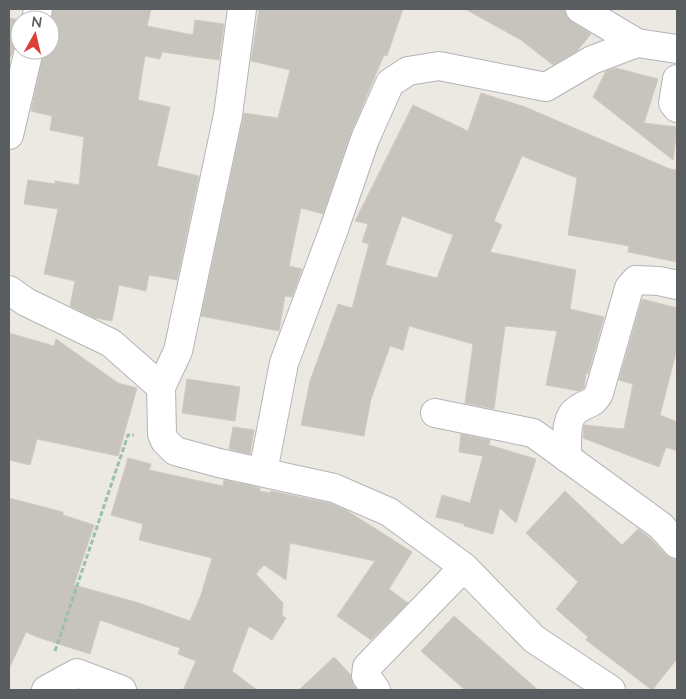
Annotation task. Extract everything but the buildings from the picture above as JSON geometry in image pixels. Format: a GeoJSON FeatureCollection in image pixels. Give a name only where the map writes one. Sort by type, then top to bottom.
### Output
{"type":"FeatureCollection","features":[{"type":"Feature","properties":{"kind":"street"},"geometry":{"type":"LineString","coordinates":[[242,9],[228,115],[178,351],[161,387],[162,434],[165,441],[175,451],[334,488],[390,512],[464,567],[534,640],[611,690]]}},
{"type":"Feature","properties":{"kind":"street"},"geometry":{"type":"LineString","coordinates":[[580,9],[637,43],[677,49]]}},
{"type":"Feature","properties":{"kind":"street"},"geometry":{"type":"LineString","coordinates":[[263,472],[284,363],[334,229],[364,138],[390,83],[408,70],[439,66],[546,87],[592,60],[637,43]]}},
{"type":"Feature","properties":{"kind":"street"},"geometry":{"type":"LineString","coordinates":[[9,135],[27,60]]}},
{"type":"Feature","properties":{"kind":"street"},"geometry":{"type":"LineString","coordinates":[[677,79],[673,103],[677,108]]}},
{"type":"Feature","properties":{"kind":"street"},"geometry":{"type":"LineString","coordinates":[[567,458],[568,421],[576,410],[594,402],[599,393],[629,288],[636,280],[659,281],[677,285]]}},
{"type":"Feature","properties":{"kind":"street"},"geometry":{"type":"LineString","coordinates":[[9,290],[26,302],[111,343],[161,387]]}},
{"type":"Feature","properties":{"kind":"street"},"geometry":{"type":"LineString","coordinates":[[435,413],[533,433],[661,526],[677,544]]}},
{"type":"Feature","properties":{"kind":"street"},"geometry":{"type":"LineString","coordinates":[[376,690],[366,676],[367,667],[464,567]]}},
{"type":"Feature","properties":{"kind":"street"},"geometry":{"type":"LineString","coordinates":[[46,690],[77,673],[122,690]]}},
{"type":"Feature","properties":{"kind":"path"},"geometry":{"type":"LineString","coordinates":[[54,653],[128,435],[162,434]]}}]}
